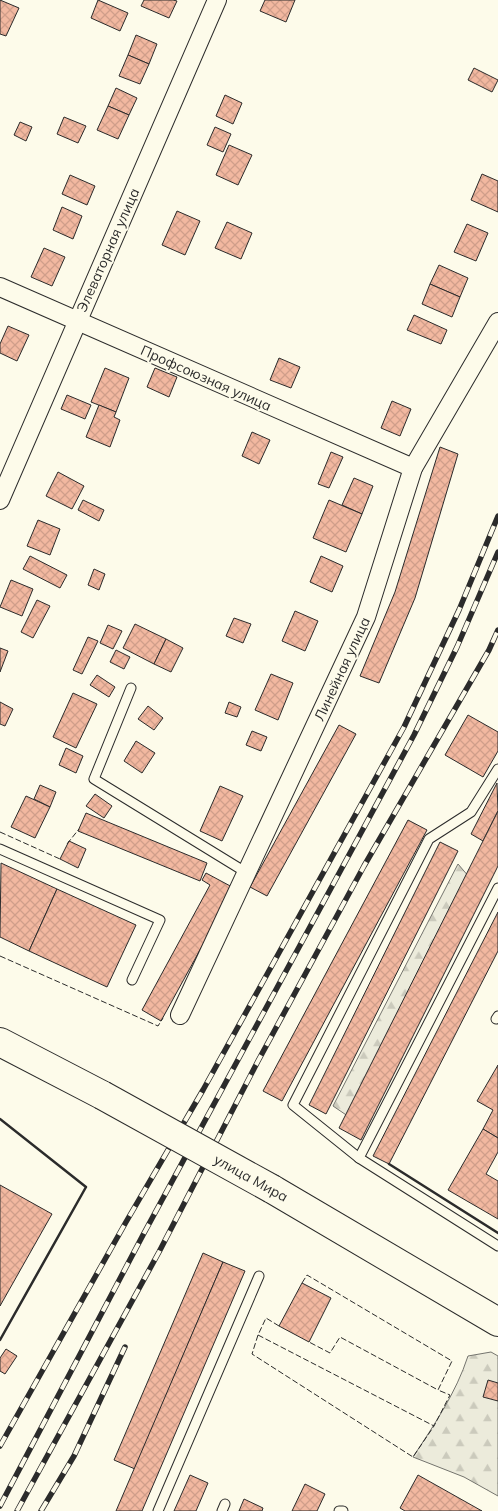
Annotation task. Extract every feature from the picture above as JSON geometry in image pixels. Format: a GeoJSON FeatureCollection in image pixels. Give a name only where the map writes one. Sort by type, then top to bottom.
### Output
{"type":"FeatureCollection","features":[{"type":"Feature","properties":{"kind":"main road","name":"улица Мира"},"geometry":{"type":"LineString","coordinates":[[0,1042],[102,1095],[272,1189],[498,1322]]}},
{"type":"Feature","properties":{"kind":"street","name":"Элеваторная улица"},"geometry":{"type":"LineString","coordinates":[[0,500],[217,0]]}},
{"type":"Feature","properties":{"kind":"street","name":"Профсоюзная улица"},"geometry":{"type":"LineString","coordinates":[[0,287],[413,468]]}},
{"type":"Feature","properties":{"kind":"street","name":"Линейная улица"},"geometry":{"type":"LineString","coordinates":[[180,1015],[366,617],[413,468],[498,322]]}},
{"type":"Feature","properties":{"kind":"lane"},"geometry":{"type":"LineString","coordinates":[[131,688],[94,779],[247,873]]}},
{"type":"Feature","properties":{"kind":"lane"},"geometry":{"type":"LineString","coordinates":[[498,769],[471,812],[429,839],[293,1105],[359,1158],[498,1246]]}},
{"type":"Feature","properties":{"kind":"lane"},"geometry":{"type":"LineString","coordinates":[[0,849],[160,920],[132,980]]}},
{"type":"Feature","properties":{"kind":"lane"},"geometry":{"type":"LineString","coordinates":[[359,1158],[498,888]]}},
{"type":"Feature","properties":{"kind":"lane"},"geometry":{"type":"LineString","coordinates":[[158,1511],[259,1276]]}},
{"type":"Feature","properties":{"kind":"green space"},"geometry":{"type":"Polygon","coordinates":[[[458,864],[481,891],[361,1125],[333,1106],[458,864]]]}},
{"type":"Feature","properties":{"kind":"green space"},"geometry":{"type":"Polygon","coordinates":[[[491,1352],[498,1356],[498,1496],[464,1477],[413,1457],[451,1396],[468,1356],[491,1352]]]}},
{"type":"Feature","properties":{"kind":"building"},"geometry":{"type":"Polygon","coordinates":[[[0,0],[19,8],[6,36],[0,34],[0,0]]]}},
{"type":"Feature","properties":{"kind":"building"},"geometry":{"type":"Polygon","coordinates":[[[98,0],[128,13],[120,31],[91,18],[98,0]]]}},
{"type":"Feature","properties":{"kind":"building"},"geometry":{"type":"Polygon","coordinates":[[[144,0],[177,1],[169,18],[141,6],[144,0]]]}},
{"type":"Feature","properties":{"kind":"building"},"geometry":{"type":"Polygon","coordinates":[[[265,0],[295,0],[286,22],[260,11],[265,0]]]}},
{"type":"Feature","properties":{"kind":"building"},"geometry":{"type":"Polygon","coordinates":[[[136,35],[157,44],[149,64],[128,55],[136,35]]]}},
{"type":"Feature","properties":{"kind":"building"},"geometry":{"type":"Polygon","coordinates":[[[128,55],[149,64],[140,84],[119,76],[128,55]]]}},
{"type":"Feature","properties":{"kind":"building"},"geometry":{"type":"Polygon","coordinates":[[[474,68],[498,80],[492,92],[468,80],[474,68]]]}},
{"type":"Feature","properties":{"kind":"building"},"geometry":{"type":"Polygon","coordinates":[[[116,88],[137,98],[129,115],[108,106],[116,88]]]}},
{"type":"Feature","properties":{"kind":"building"},"geometry":{"type":"Polygon","coordinates":[[[225,95],[242,103],[233,124],[216,116],[225,95]]]}},
{"type":"Feature","properties":{"kind":"building"},"geometry":{"type":"Polygon","coordinates":[[[108,106],[129,115],[118,139],[97,130],[108,106]]]}},
{"type":"Feature","properties":{"kind":"building"},"geometry":{"type":"Polygon","coordinates":[[[64,117],[86,126],[78,143],[57,134],[64,117]]]}},
{"type":"Feature","properties":{"kind":"building"},"geometry":{"type":"Polygon","coordinates":[[[20,122],[32,127],[26,141],[14,135],[20,122]]]}},
{"type":"Feature","properties":{"kind":"building"},"geometry":{"type":"Polygon","coordinates":[[[215,127],[231,134],[223,152],[207,145],[215,127]]]}},
{"type":"Feature","properties":{"kind":"building"},"geometry":{"type":"Polygon","coordinates":[[[229,145],[252,155],[238,185],[216,175],[229,145]]]}},
{"type":"Feature","properties":{"kind":"building"},"geometry":{"type":"Polygon","coordinates":[[[482,174],[498,181],[498,212],[471,200],[482,174]]]}},
{"type":"Feature","properties":{"kind":"building"},"geometry":{"type":"Polygon","coordinates":[[[70,175],[95,186],[87,205],[62,194],[70,175]]]}},
{"type":"Feature","properties":{"kind":"building"},"geometry":{"type":"Polygon","coordinates":[[[62,207],[82,216],[73,239],[53,230],[62,207]]]}},
{"type":"Feature","properties":{"kind":"building"},"geometry":{"type":"Polygon","coordinates":[[[177,211],[200,221],[185,255],[162,245],[177,211]]]}},
{"type":"Feature","properties":{"kind":"building"},"geometry":{"type":"Polygon","coordinates":[[[227,222],[252,233],[241,259],[215,248],[227,222]]]}},
{"type":"Feature","properties":{"kind":"building"},"geometry":{"type":"Polygon","coordinates":[[[467,224],[488,233],[476,261],[454,252],[467,224]]]}},
{"type":"Feature","properties":{"kind":"building"},"geometry":{"type":"Polygon","coordinates":[[[44,248],[65,257],[52,286],[31,277],[44,248]]]}},
{"type":"Feature","properties":{"kind":"building"},"geometry":{"type":"Polygon","coordinates":[[[439,265],[468,278],[460,297],[430,284],[439,265]]]}},
{"type":"Feature","properties":{"kind":"building"},"geometry":{"type":"Polygon","coordinates":[[[430,284],[460,297],[452,317],[422,304],[430,284]]]}},
{"type":"Feature","properties":{"kind":"building"},"geometry":{"type":"Polygon","coordinates":[[[414,315],[447,330],[441,344],[407,330],[414,315]]]}},
{"type":"Feature","properties":{"kind":"building"},"geometry":{"type":"Polygon","coordinates":[[[8,326],[29,335],[17,361],[0,353],[0,344],[8,326]]]}},
{"type":"Feature","properties":{"kind":"building"},"geometry":{"type":"Polygon","coordinates":[[[279,358],[300,367],[291,388],[270,380],[279,358]]]}},
{"type":"Feature","properties":{"kind":"building"},"geometry":{"type":"Polygon","coordinates":[[[105,368],[129,378],[116,412],[91,402],[105,368]]]}},
{"type":"Feature","properties":{"kind":"building"},"geometry":{"type":"Polygon","coordinates":[[[155,368],[177,377],[169,397],[147,387],[155,368]]]}},
{"type":"Feature","properties":{"kind":"building"},"geometry":{"type":"Polygon","coordinates":[[[67,395],[91,405],[85,419],[61,409],[67,395]]]}},
{"type":"Feature","properties":{"kind":"building"},"geometry":{"type":"Polygon","coordinates":[[[392,401],[411,409],[400,436],[381,428],[392,401]]]}},
{"type":"Feature","properties":{"kind":"building"},"geometry":{"type":"Polygon","coordinates":[[[99,405],[116,412],[114,417],[120,420],[110,447],[86,437],[99,405]]]}},
{"type":"Feature","properties":{"kind":"building"},"geometry":{"type":"Polygon","coordinates":[[[252,432],[270,440],[259,464],[242,456],[252,432]]]}},
{"type":"Feature","properties":{"kind":"building"},"geometry":{"type":"Polygon","coordinates":[[[440,447],[458,454],[415,598],[379,683],[360,676],[395,592],[440,447]]]}},
{"type":"Feature","properties":{"kind":"building"},"geometry":{"type":"Polygon","coordinates":[[[331,452],[343,457],[329,488],[318,484],[331,452]]]}},
{"type":"Feature","properties":{"kind":"building"},"geometry":{"type":"Polygon","coordinates":[[[58,472],[84,486],[72,509],[46,496],[58,472]]]}},
{"type":"Feature","properties":{"kind":"building"},"geometry":{"type":"Polygon","coordinates":[[[354,478],[373,486],[362,514],[342,505],[354,478]]]}},
{"type":"Feature","properties":{"kind":"building"},"geometry":{"type":"Polygon","coordinates":[[[83,500],[104,510],[99,521],[78,510],[83,500]]]}},
{"type":"Feature","properties":{"kind":"building"},"geometry":{"type":"Polygon","coordinates":[[[329,500],[362,514],[346,552],[313,538],[329,500]]]}},
{"type":"Feature","properties":{"kind":"building"},"geometry":{"type":"Polygon","coordinates":[[[38,520],[60,529],[50,555],[27,546],[38,520]]]}},
{"type":"Feature","properties":{"kind":"building"},"geometry":{"type":"Polygon","coordinates":[[[30,556],[67,575],[60,588],[23,569],[30,556]]]}},
{"type":"Feature","properties":{"kind":"building"},"geometry":{"type":"Polygon","coordinates":[[[321,556],[343,566],[332,592],[310,582],[321,556]]]}},
{"type":"Feature","properties":{"kind":"building"},"geometry":{"type":"Polygon","coordinates":[[[94,569],[105,574],[99,590],[88,585],[94,569]]]}},
{"type":"Feature","properties":{"kind":"building"},"geometry":{"type":"Polygon","coordinates":[[[11,580],[33,589],[22,616],[0,607],[11,580]]]}},
{"type":"Feature","properties":{"kind":"building"},"geometry":{"type":"Polygon","coordinates":[[[37,600],[50,606],[33,638],[21,632],[37,600]]]}},
{"type":"Feature","properties":{"kind":"building"},"geometry":{"type":"Polygon","coordinates":[[[295,611],[318,621],[305,651],[282,641],[295,611]]]}},
{"type":"Feature","properties":{"kind":"building"},"geometry":{"type":"Polygon","coordinates":[[[234,618],[251,624],[243,643],[226,636],[234,618]]]}},
{"type":"Feature","properties":{"kind":"building"},"geometry":{"type":"Polygon","coordinates":[[[135,624],[166,639],[154,664],[123,648],[135,624]]]}},
{"type":"Feature","properties":{"kind":"building"},"geometry":{"type":"Polygon","coordinates":[[[108,625],[122,631],[113,649],[100,643],[108,625]]]}},
{"type":"Feature","properties":{"kind":"building"},"geometry":{"type":"Polygon","coordinates":[[[88,637],[98,641],[82,674],[73,670],[88,637]]]}},
{"type":"Feature","properties":{"kind":"building"},"geometry":{"type":"Polygon","coordinates":[[[166,639],[183,648],[171,672],[154,664],[166,639]]]}},
{"type":"Feature","properties":{"kind":"building"},"geometry":{"type":"Polygon","coordinates":[[[0,648],[8,651],[0,672],[0,648]]]}},
{"type":"Feature","properties":{"kind":"building"},"geometry":{"type":"Polygon","coordinates":[[[116,650],[130,657],[124,669],[110,662],[116,650]]]}},
{"type":"Feature","properties":{"kind":"building"},"geometry":{"type":"Polygon","coordinates":[[[271,674],[293,683],[278,720],[255,710],[271,674]]]}},
{"type":"Feature","properties":{"kind":"building"},"geometry":{"type":"Polygon","coordinates":[[[97,675],[115,687],[109,697],[90,685],[97,675]]]}},
{"type":"Feature","properties":{"kind":"building"},"geometry":{"type":"Polygon","coordinates":[[[73,693],[97,704],[76,748],[53,737],[73,693]]]}},
{"type":"Feature","properties":{"kind":"building"},"geometry":{"type":"Polygon","coordinates":[[[0,702],[13,709],[5,726],[0,724],[0,702]]]}},
{"type":"Feature","properties":{"kind":"building"},"geometry":{"type":"Polygon","coordinates":[[[229,702],[241,707],[237,717],[225,713],[229,702]]]}},
{"type":"Feature","properties":{"kind":"building"},"geometry":{"type":"Polygon","coordinates":[[[148,706],[163,718],[154,730],[138,719],[148,706]]]}},
{"type":"Feature","properties":{"kind":"building"},"geometry":{"type":"Polygon","coordinates":[[[468,715],[498,732],[498,751],[483,777],[445,755],[468,715]]]}},
{"type":"Feature","properties":{"kind":"building"},"geometry":{"type":"Polygon","coordinates":[[[339,725],[356,734],[267,896],[250,887],[339,725]]]}},
{"type":"Feature","properties":{"kind":"building"},"geometry":{"type":"Polygon","coordinates":[[[252,731],[267,737],[261,751],[246,745],[252,731]]]}},
{"type":"Feature","properties":{"kind":"building"},"geometry":{"type":"Polygon","coordinates":[[[136,741],[155,753],[142,773],[124,761],[136,741]]]}},
{"type":"Feature","properties":{"kind":"building"},"geometry":{"type":"Polygon","coordinates":[[[66,748],[83,756],[76,773],[59,765],[66,748]]]}},
{"type":"Feature","properties":{"kind":"building"},"geometry":{"type":"Polygon","coordinates":[[[497,783],[498,811],[483,841],[471,834],[497,783]]]}},
{"type":"Feature","properties":{"kind":"building"},"geometry":{"type":"Polygon","coordinates":[[[40,785],[56,792],[50,807],[34,799],[40,785]]]}},
{"type":"Feature","properties":{"kind":"building"},"geometry":{"type":"Polygon","coordinates":[[[220,786],[243,796],[222,841],[200,831],[220,786]]]}},
{"type":"Feature","properties":{"kind":"building"},"geometry":{"type":"Polygon","coordinates":[[[95,794],[112,806],[104,818],[86,806],[95,794]]]}},
{"type":"Feature","properties":{"kind":"building"},"geometry":{"type":"Polygon","coordinates":[[[26,796],[50,807],[35,838],[11,827],[26,796]]]}},
{"type":"Feature","properties":{"kind":"building"},"geometry":{"type":"Polygon","coordinates":[[[498,811],[498,866],[361,1140],[339,1128],[498,811]]]}},
{"type":"Feature","properties":{"kind":"building"},"geometry":{"type":"Polygon","coordinates":[[[86,813],[207,863],[200,881],[78,831],[86,813]]]}},
{"type":"Feature","properties":{"kind":"building"},"geometry":{"type":"Polygon","coordinates":[[[408,820],[427,830],[282,1101],[263,1091],[408,820]]]}},
{"type":"Feature","properties":{"kind":"building"},"geometry":{"type":"Polygon","coordinates":[[[69,841],[86,849],[78,868],[60,859],[69,841]]]}},
{"type":"Feature","properties":{"kind":"building"},"geometry":{"type":"Polygon","coordinates":[[[440,842],[458,851],[326,1114],[309,1105],[440,842]]]}},
{"type":"Feature","properties":{"kind":"building"},"geometry":{"type":"Polygon","coordinates":[[[1,863],[57,889],[29,951],[0,937],[1,863]]]}},
{"type":"Feature","properties":{"kind":"building"},"geometry":{"type":"Polygon","coordinates":[[[206,873],[234,888],[161,1021],[142,1010],[210,885],[202,880],[206,873]]]}},
{"type":"Feature","properties":{"kind":"building"},"geometry":{"type":"Polygon","coordinates":[[[57,889],[136,925],[107,987],[29,951],[57,889]]]}},
{"type":"Feature","properties":{"kind":"building"},"geometry":{"type":"Polygon","coordinates":[[[498,912],[498,951],[389,1164],[373,1156],[498,912]]]}},
{"type":"Feature","properties":{"kind":"building"},"geometry":{"type":"Polygon","coordinates":[[[498,1065],[498,1138],[483,1129],[493,1110],[477,1101],[498,1065]]]}},
{"type":"Feature","properties":{"kind":"building"},"geometry":{"type":"Polygon","coordinates":[[[483,1129],[498,1138],[498,1152],[486,1174],[498,1181],[498,1219],[448,1190],[483,1129]]]}},
{"type":"Feature","properties":{"kind":"building"},"geometry":{"type":"Polygon","coordinates":[[[0,1185],[52,1214],[0,1306],[0,1185]]]}},
{"type":"Feature","properties":{"kind":"building"},"geometry":{"type":"Polygon","coordinates":[[[203,1253],[223,1262],[135,1469],[114,1460],[203,1253]]]}},
{"type":"Feature","properties":{"kind":"building"},"geometry":{"type":"Polygon","coordinates":[[[223,1262],[245,1271],[142,1511],[116,1511],[223,1262]]]}},
{"type":"Feature","properties":{"kind":"building"},"geometry":{"type":"Polygon","coordinates":[[[302,1283],[331,1298],[309,1342],[279,1326],[302,1283]]]}},
{"type":"Feature","properties":{"kind":"building"},"geometry":{"type":"Polygon","coordinates":[[[6,1349],[17,1356],[5,1374],[0,1371],[0,1358],[6,1349]]]}},
{"type":"Feature","properties":{"kind":"building"},"geometry":{"type":"Polygon","coordinates":[[[488,1380],[498,1383],[498,1401],[483,1397],[488,1380]]]}},
{"type":"Feature","properties":{"kind":"building"},"geometry":{"type":"Polygon","coordinates":[[[190,1475],[208,1483],[196,1511],[174,1511],[190,1475]]]}},
{"type":"Feature","properties":{"kind":"building"},"geometry":{"type":"Polygon","coordinates":[[[418,1475],[482,1511],[405,1511],[400,1508],[418,1475]]]}},
{"type":"Feature","properties":{"kind":"building"},"geometry":{"type":"Polygon","coordinates":[[[305,1484],[325,1494],[317,1511],[292,1511],[305,1484]]]}},
{"type":"Feature","properties":{"kind":"building"},"geometry":{"type":"Polygon","coordinates":[[[244,1499],[263,1508],[262,1511],[239,1511],[244,1499]]]}},
{"type":"Feature","properties":{"kind":"railway"},"geometry":{"type":"LineString","coordinates":[[0,1446],[126,1222],[203,1090],[404,727],[459,610],[498,516]]}},
{"type":"Feature","properties":{"kind":"railway"},"geometry":{"type":"LineString","coordinates":[[0,1506],[143,1235],[414,735],[457,647],[498,552]]}},
{"type":"Feature","properties":{"kind":"railway"},"geometry":{"type":"LineString","coordinates":[[17,1511],[159,1252],[258,1061],[364,866],[489,650],[498,630]]}},
{"type":"Feature","properties":{"kind":"railway"},"geometry":{"type":"LineString","coordinates":[[41,1511],[74,1456],[125,1347]]}},
{"type":"Feature","properties":{"kind":"fence"},"geometry":{"type":"LineString","coordinates":[[67,844],[79,829]]}},
{"type":"Feature","properties":{"kind":"fence"},"geometry":{"type":"LineString","coordinates":[[0,832],[60,859],[61,857]]}},
{"type":"Feature","properties":{"kind":"fence"},"geometry":{"type":"LineString","coordinates":[[0,956],[158,1026],[163,1018]]}},
{"type":"Feature","properties":{"kind":"fence"},"geometry":{"type":"LineString","coordinates":[[302,1283],[307,1275],[452,1361],[438,1390],[340,1337],[330,1353],[309,1342]]}},
{"type":"Feature","properties":{"kind":"fence"},"geometry":{"type":"LineString","coordinates":[[279,1326],[266,1318],[258,1335],[434,1426],[450,1395],[438,1390]]}},
{"type":"Feature","properties":{"kind":"fence"},"geometry":{"type":"LineString","coordinates":[[258,1335],[252,1354],[413,1457],[434,1426]]}},
{"type":"Feature","properties":{"kind":"wall"},"geometry":{"type":"LineString","coordinates":[[0,1119],[86,1187],[0,1340]]}},
{"type":"Feature","properties":{"kind":"wall"},"geometry":{"type":"LineString","coordinates":[[389,1164],[498,1233]]}}]}
